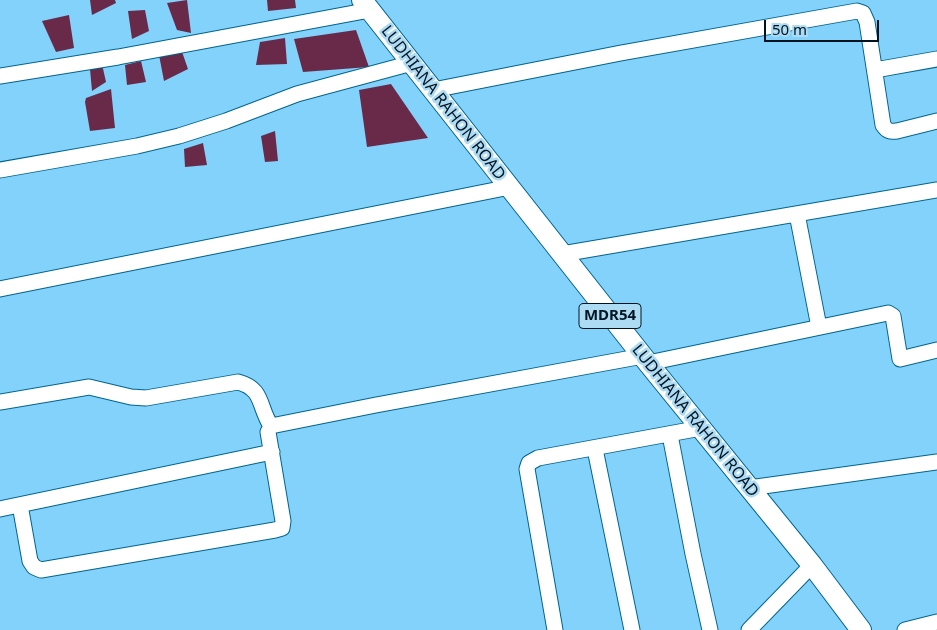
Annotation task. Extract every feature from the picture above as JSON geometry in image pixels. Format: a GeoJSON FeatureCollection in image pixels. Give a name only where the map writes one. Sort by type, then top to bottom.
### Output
{"type":"FeatureCollection","features":[{"type":"Feature","properties":{"kind":"main road","name":"LUDHIANA RAHON ROAD"},"geometry":{"type":"LineString","coordinates":[[364,3],[645,360],[812,565],[861,630]]}},
{"type":"Feature","properties":{"kind":"street"},"geometry":{"type":"LineString","coordinates":[[0,76],[118,57],[364,3]]}},
{"type":"Feature","properties":{"kind":"street"},"geometry":{"type":"LineString","coordinates":[[433,90],[621,53],[857,11],[862,13],[867,22],[883,125],[886,130],[890,132],[937,122]]}},
{"type":"Feature","properties":{"kind":"street"},"geometry":{"type":"LineString","coordinates":[[875,70],[937,59]]}},
{"type":"Feature","properties":{"kind":"street"},"geometry":{"type":"LineString","coordinates":[[0,170],[137,146],[179,136],[226,121],[297,94],[412,63]]}},
{"type":"Feature","properties":{"kind":"street"},"geometry":{"type":"LineString","coordinates":[[0,288],[510,187]]}},
{"type":"Feature","properties":{"kind":"street"},"geometry":{"type":"LineString","coordinates":[[562,254],[937,190]]}},
{"type":"Feature","properties":{"kind":"street"},"geometry":{"type":"LineString","coordinates":[[797,214],[819,327]]}},
{"type":"Feature","properties":{"kind":"street"},"geometry":{"type":"LineString","coordinates":[[271,426],[376,405],[645,360],[888,313],[894,316],[900,359],[937,350]]}},
{"type":"Feature","properties":{"kind":"street"},"geometry":{"type":"LineString","coordinates":[[0,402],[89,387],[131,397],[146,398],[238,382],[249,385],[258,393],[266,418],[271,426]]}},
{"type":"Feature","properties":{"kind":"street"},"geometry":{"type":"LineString","coordinates":[[20,505],[30,561],[34,568],[42,570],[282,528],[283,521],[268,432],[271,426]]}},
{"type":"Feature","properties":{"kind":"street"},"geometry":{"type":"LineString","coordinates":[[555,630],[527,469],[529,463],[538,458],[701,428]]}},
{"type":"Feature","properties":{"kind":"street"},"geometry":{"type":"LineString","coordinates":[[670,435],[710,630]]}},
{"type":"Feature","properties":{"kind":"street"},"geometry":{"type":"LineString","coordinates":[[595,449],[632,630]]}},
{"type":"Feature","properties":{"kind":"street"},"geometry":{"type":"LineString","coordinates":[[0,509],[272,452]]}},
{"type":"Feature","properties":{"kind":"street"},"geometry":{"type":"LineString","coordinates":[[749,488],[937,462]]}},
{"type":"Feature","properties":{"kind":"street"},"geometry":{"type":"LineString","coordinates":[[750,630],[812,565]]}},
{"type":"Feature","properties":{"kind":"street"},"geometry":{"type":"LineString","coordinates":[[905,630],[937,622]]}},
{"type":"Feature","properties":{"kind":"building"},"geometry":{"type":"Polygon","coordinates":[[[90,0],[115,0],[116,3],[92,15],[90,0]]]}},
{"type":"Feature","properties":{"kind":"building"},"geometry":{"type":"Polygon","coordinates":[[[187,0],[191,33],[177,30],[167,3],[187,0]]]}},
{"type":"Feature","properties":{"kind":"building"},"geometry":{"type":"Polygon","coordinates":[[[267,0],[295,0],[296,8],[268,11],[267,0]]]}},
{"type":"Feature","properties":{"kind":"building"},"geometry":{"type":"Polygon","coordinates":[[[145,10],[149,31],[132,39],[128,11],[145,10]]]}},
{"type":"Feature","properties":{"kind":"building"},"geometry":{"type":"Polygon","coordinates":[[[69,15],[74,48],[56,52],[42,21],[69,15]]]}},
{"type":"Feature","properties":{"kind":"building"},"geometry":{"type":"Polygon","coordinates":[[[356,30],[369,67],[303,72],[294,39],[356,30]]]}},
{"type":"Feature","properties":{"kind":"building"},"geometry":{"type":"Polygon","coordinates":[[[285,38],[287,64],[256,65],[260,42],[285,38]]]}},
{"type":"Feature","properties":{"kind":"building"},"geometry":{"type":"Polygon","coordinates":[[[181,49],[188,69],[164,81],[159,55],[181,49]]]}},
{"type":"Feature","properties":{"kind":"building"},"geometry":{"type":"Polygon","coordinates":[[[141,61],[146,82],[127,85],[125,65],[141,61]]]}},
{"type":"Feature","properties":{"kind":"building"},"geometry":{"type":"Polygon","coordinates":[[[102,64],[106,82],[92,91],[90,69],[102,64]]]}},
{"type":"Feature","properties":{"kind":"building"},"geometry":{"type":"Polygon","coordinates":[[[391,84],[428,138],[367,147],[359,90],[391,84]]]}},
{"type":"Feature","properties":{"kind":"building"},"geometry":{"type":"Polygon","coordinates":[[[111,89],[115,128],[90,131],[86,98],[111,89]]]}},
{"type":"Feature","properties":{"kind":"building"},"geometry":{"type":"Polygon","coordinates":[[[275,131],[278,161],[265,162],[261,136],[275,131]]]}},
{"type":"Feature","properties":{"kind":"building"},"geometry":{"type":"Polygon","coordinates":[[[203,143],[207,165],[185,167],[184,149],[203,143]]]}}]}
